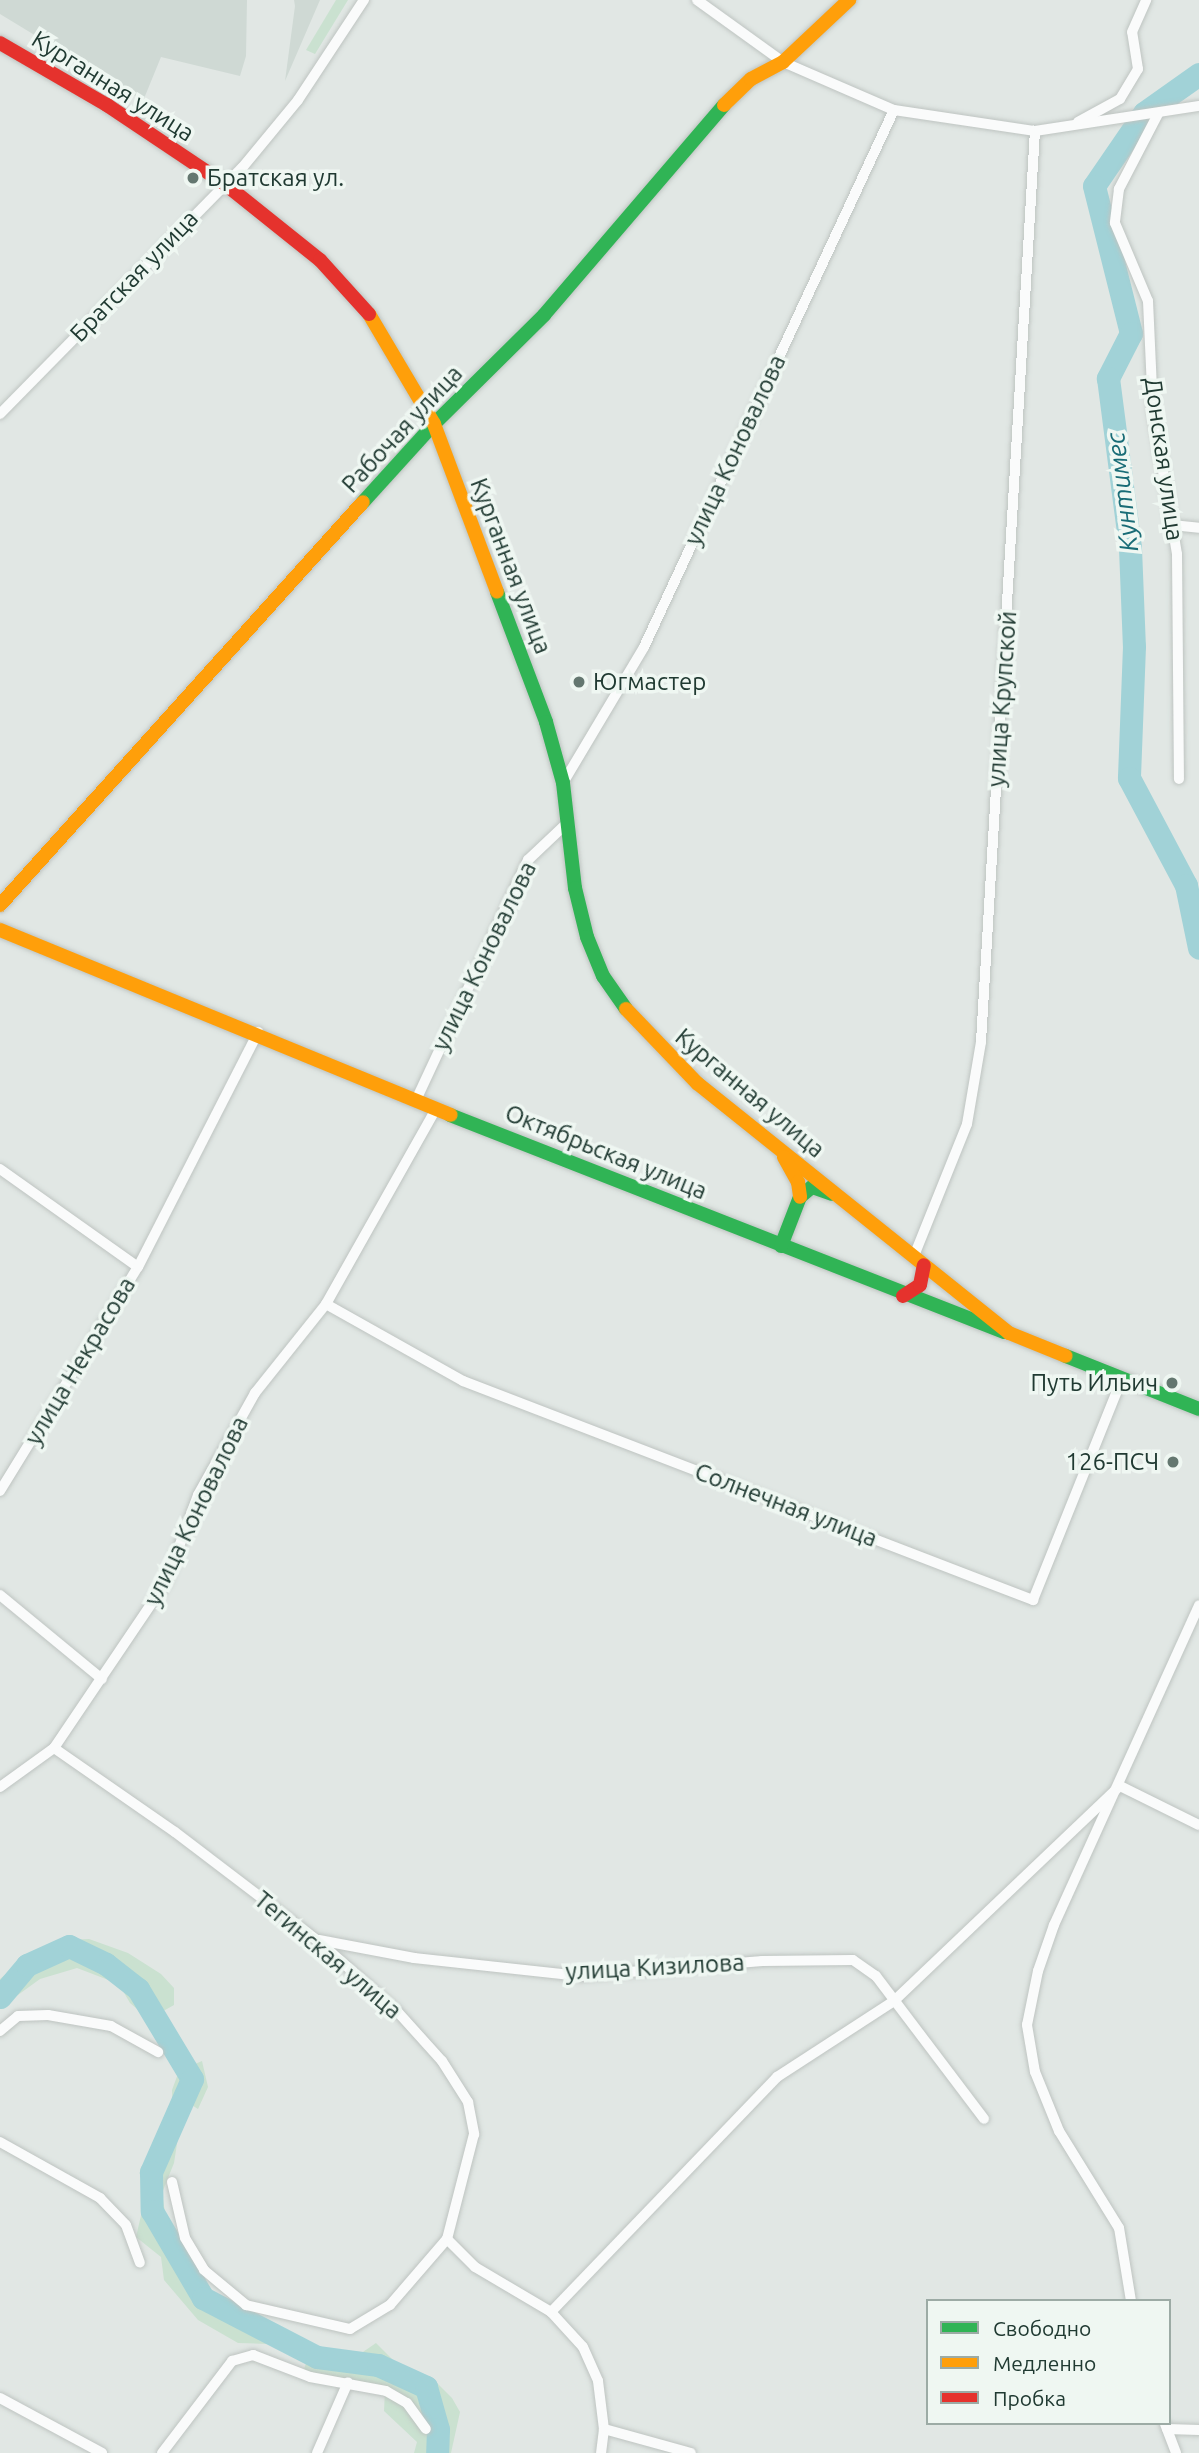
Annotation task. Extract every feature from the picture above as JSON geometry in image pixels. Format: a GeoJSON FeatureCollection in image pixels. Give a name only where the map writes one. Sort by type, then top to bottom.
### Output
{"type":"FeatureCollection","features":[{"type":"Feature","properties":{"kind":"street","name":"Братская улица"},"geometry":{"type":"LineString","coordinates":[[0,414],[225,184],[298,100],[364,0]]}},
{"type":"Feature","properties":{"kind":"street"},"geometry":{"type":"LineString","coordinates":[[697,0],[783,62],[894,110],[1035,131],[1199,106]]}},
{"type":"Feature","properties":{"kind":"street","name":"Рабочая улица"},"geometry":{"type":"LineString","coordinates":[[0,905],[434,424],[544,315],[717,111],[751,79],[783,62],[849,0]]}},
{"type":"Feature","properties":{"kind":"street"},"geometry":{"type":"LineString","coordinates":[[1071,126],[1120,99],[1138,69],[1132,32],[1146,0]]}},
{"type":"Feature","properties":{"kind":"street","name":"Курганная улица"},"geometry":{"type":"LineString","coordinates":[[0,43],[107,105],[225,184],[320,260],[362,304],[434,424],[546,722],[563,783],[575,888],[603,976],[667,1055],[777,1148],[1009,1334]]}},
{"type":"Feature","properties":{"kind":"street","name":"улица Коновалова"},"geometry":{"type":"LineString","coordinates":[[563,783],[644,647],[894,110]]}},
{"type":"Feature","properties":{"kind":"street","name":"Донская улица"},"geometry":{"type":"LineString","coordinates":[[1158,114],[1119,189],[1115,223],[1148,301],[1153,412],[1172,525],[1180,779]]}},
{"type":"Feature","properties":{"kind":"street","name":"улица Крупской"},"geometry":{"type":"LineString","coordinates":[[919,1261],[967,1124],[981,1042],[1035,131]]}},
{"type":"Feature","properties":{"kind":"street"},"geometry":{"type":"LineString","coordinates":[[1172,525],[1199,528]]}},
{"type":"Feature","properties":{"kind":"street","name":"улица Коновалова"},"geometry":{"type":"LineString","coordinates":[[416,1100],[528,860],[567,823]]}},
{"type":"Feature","properties":{"kind":"street","name":"Октябрьская улица"},"geometry":{"type":"LineString","coordinates":[[0,930],[258,1032],[436,1109],[903,1296],[1009,1334],[1199,1409]]}},
{"type":"Feature","properties":{"kind":"street","name":"улица Некрасова"},"geometry":{"type":"LineString","coordinates":[[0,1491],[138,1267],[258,1032]]}},
{"type":"Feature","properties":{"kind":"street","name":"улица Коновалова"},"geometry":{"type":"LineString","coordinates":[[0,1787],[54,1748],[166,1582],[198,1495],[255,1393],[326,1304],[436,1109]]}},
{"type":"Feature","properties":{"kind":"street"},"geometry":{"type":"LineString","coordinates":[[777,1148],[793,1168],[800,1197]]}},
{"type":"Feature","properties":{"kind":"street","name":"улица Некрасова"},"geometry":{"type":"LineString","coordinates":[[0,1169],[138,1267]]}},
{"type":"Feature","properties":{"kind":"street","name":"Курганная улица"},"geometry":{"type":"LineString","coordinates":[[781,1246],[800,1197],[812,1187],[843,1199]]}},
{"type":"Feature","properties":{"kind":"street"},"geometry":{"type":"LineString","coordinates":[[903,1296],[920,1285],[919,1261]]}},
{"type":"Feature","properties":{"kind":"street","name":"Солнечная улица"},"geometry":{"type":"LineString","coordinates":[[326,1304],[463,1381],[1033,1600],[1122,1379]]}},
{"type":"Feature","properties":{"kind":"street"},"geometry":{"type":"LineString","coordinates":[[0,1595],[102,1679]]}},
{"type":"Feature","properties":{"kind":"street"},"geometry":{"type":"LineString","coordinates":[[1131,2299],[1119,2228],[1059,2132],[1035,2072],[1027,2025],[1038,1971],[1054,1925],[1120,1786],[1199,1605]]}},
{"type":"Feature","properties":{"kind":"street","name":"Тегинская улица"},"geometry":{"type":"LineString","coordinates":[[54,1748],[175,1832],[317,1940],[396,2010],[442,2061],[468,2102],[474,2134],[447,2239],[390,2305],[351,2329],[246,2305],[204,2270],[185,2238],[172,2182]]}},
{"type":"Feature","properties":{"kind":"street"},"geometry":{"type":"LineString","coordinates":[[1120,1786],[1199,1825]]}},
{"type":"Feature","properties":{"kind":"street"},"geometry":{"type":"LineString","coordinates":[[551,2312],[777,2077],[894,2001],[1120,1786]]}},
{"type":"Feature","properties":{"kind":"street","name":"улица Кизилова"},"geometry":{"type":"LineString","coordinates":[[317,1940],[414,1958],[580,1976],[762,1961],[853,1960],[876,1976],[984,2119]]}},
{"type":"Feature","properties":{"kind":"street"},"geometry":{"type":"LineString","coordinates":[[0,2032],[18,2016],[48,2015],[111,2026],[158,2052]]}},
{"type":"Feature","properties":{"kind":"street"},"geometry":{"type":"LineString","coordinates":[[0,2142],[100,2198],[126,2225],[140,2263]]}},
{"type":"Feature","properties":{"kind":"street"},"geometry":{"type":"LineString","coordinates":[[447,2239],[475,2267],[551,2312],[588,2358],[598,2381],[604,2429],[601,2453]]}},
{"type":"Feature","properties":{"kind":"street"},"geometry":{"type":"LineString","coordinates":[[162,2453],[232,2361],[253,2355],[310,2377],[348,2382],[386,2392],[407,2403],[426,2429]]}},
{"type":"Feature","properties":{"kind":"street"},"geometry":{"type":"LineString","coordinates":[[317,2453],[348,2382]]}},
{"type":"Feature","properties":{"kind":"street"},"geometry":{"type":"LineString","coordinates":[[0,2398],[102,2453]]}},
{"type":"Feature","properties":{"kind":"street"},"geometry":{"type":"LineString","coordinates":[[1176,2453],[1166,2426],[1199,2430]]}},
{"type":"Feature","properties":{"kind":"street"},"geometry":{"type":"LineString","coordinates":[[604,2429],[691,2453]]}},
{"type":"Feature","properties":{"kind":"shaded area"},"geometry":{"type":"Polygon","coordinates":[[[0,0],[247,0],[246,56],[240,76],[161,57],[143,101],[0,14],[0,0]]]}},
{"type":"Feature","properties":{"kind":"shaded area"},"geometry":{"type":"Polygon","coordinates":[[[294,0],[320,0],[285,81],[295,6],[294,0]]]}},
{"type":"Feature","properties":{"kind":"green space"},"geometry":{"type":"Polygon","coordinates":[[[336,0],[348,0],[315,54],[306,50],[336,0]]]}},
{"type":"Feature","properties":{"kind":"green space"},"geometry":{"type":"Polygon","coordinates":[[[89,1939],[128,1953],[161,1974],[174,1988],[174,2005],[149,2019],[130,2003],[119,1984],[77,1968],[40,1979],[0,2008],[0,1979],[33,1951],[64,1940],[89,1939]]]}},
{"type":"Feature","properties":{"kind":"green space"},"geometry":{"type":"Polygon","coordinates":[[[202,2061],[208,2087],[198,2109],[190,2104],[181,2118],[174,2163],[162,2193],[166,2219],[197,2280],[214,2296],[259,2322],[279,2325],[282,2334],[267,2344],[238,2343],[198,2320],[164,2280],[161,2257],[136,2237],[151,2172],[173,2122],[172,2090],[179,2071],[202,2061]]]}},
{"type":"Feature","properties":{"kind":"green space"},"geometry":{"type":"Polygon","coordinates":[[[376,2343],[401,2368],[434,2380],[452,2398],[460,2412],[451,2453],[414,2453],[417,2442],[384,2411],[385,2391],[304,2370],[307,2359],[325,2351],[357,2356],[376,2343]]]}},
{"type":"Feature","properties":{"kind":"waterway","name":"Кунтимес"},"geometry":{"type":"LineString","coordinates":[[1199,74],[1144,113],[1094,186],[1131,333],[1108,378],[1130,548],[1134,646],[1129,778],[1186,885],[1199,948]]}},
{"type":"Feature","properties":{"kind":"waterway"},"geometry":{"type":"LineString","coordinates":[[0,1997],[27,1965],[69,1946],[106,1964],[138,1989],[192,2079],[151,2172],[152,2211],[203,2298],[317,2357],[378,2365],[426,2387],[438,2429],[437,2453]]}},
{"type":"Feature","properties":{"kind":"traffic: fast"},"geometry":{"type":"LineString","coordinates":[[363,502],[434,424],[544,315],[724,105]]}},
{"type":"Feature","properties":{"kind":"traffic: fast"},"geometry":{"type":"LineString","coordinates":[[497,592],[546,722],[563,783],[575,888],[587,937],[603,976],[626,1009]]}},
{"type":"Feature","properties":{"kind":"traffic: fast"},"geometry":{"type":"LineString","coordinates":[[450,1115],[1004,1332]]}},
{"type":"Feature","properties":{"kind":"traffic: fast"},"geometry":{"type":"LineString","coordinates":[[781,1246],[800,1197],[812,1187],[832,1194]]}},
{"type":"Feature","properties":{"kind":"traffic: fast"},"geometry":{"type":"LineString","coordinates":[[1066,1356],[1199,1409]]}},
{"type":"Feature","properties":{"kind":"traffic: slow"},"geometry":{"type":"LineString","coordinates":[[724,105],[751,79],[783,62],[849,0]]}},
{"type":"Feature","properties":{"kind":"traffic: slow"},"geometry":{"type":"LineString","coordinates":[[369,314],[434,424],[497,592]]}},
{"type":"Feature","properties":{"kind":"traffic: slow"},"geometry":{"type":"LineString","coordinates":[[0,905],[363,502]]}},
{"type":"Feature","properties":{"kind":"traffic: slow"},"geometry":{"type":"LineString","coordinates":[[0,930],[450,1115]]}},
{"type":"Feature","properties":{"kind":"traffic: slow"},"geometry":{"type":"LineString","coordinates":[[626,1009],[697,1083],[1009,1333],[1066,1356]]}},
{"type":"Feature","properties":{"kind":"traffic: slow"},"geometry":{"type":"LineString","coordinates":[[784,1157],[798,1182],[800,1197]]}},
{"type":"Feature","properties":{"kind":"traffic: jam"},"geometry":{"type":"LineString","coordinates":[[0,43],[107,105],[225,184],[320,260],[369,314]]}},
{"type":"Feature","properties":{"kind":"traffic: jam"},"geometry":{"type":"LineString","coordinates":[[903,1296],[920,1285],[924,1265]]}},
{"type":"Feature","properties":{"kind":"place","name":"Братская ул."},"geometry":{"type":"Point","coordinates":[193,178]}},
{"type":"Feature","properties":{"kind":"place","name":"Югмастер"},"geometry":{"type":"Point","coordinates":[579,682]}},
{"type":"Feature","properties":{"kind":"place","name":"Путь Ильич"},"geometry":{"type":"Point","coordinates":[1172,1383]}},
{"type":"Feature","properties":{"kind":"place","name":"126-ПСЧ"},"geometry":{"type":"Point","coordinates":[1173,1462]}}]}
